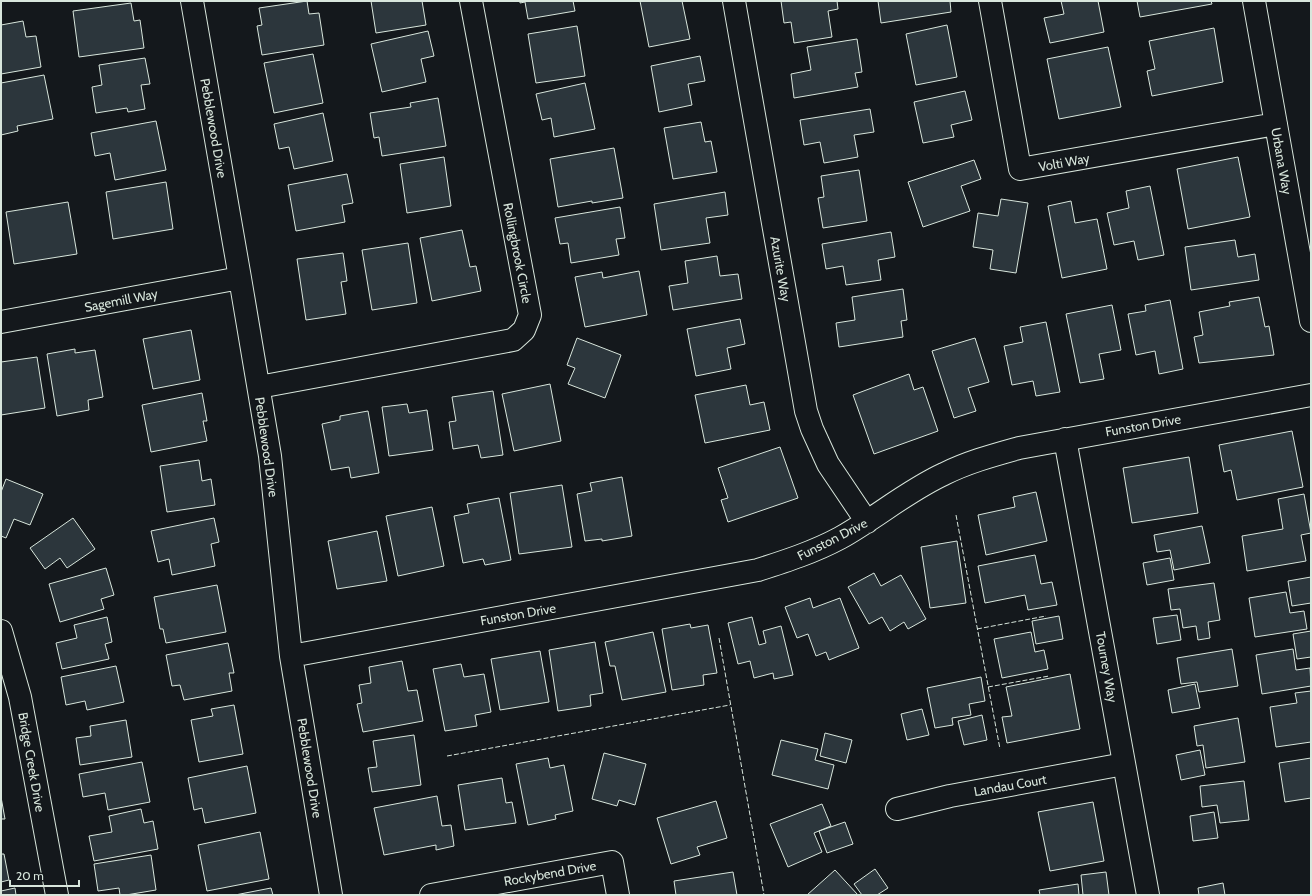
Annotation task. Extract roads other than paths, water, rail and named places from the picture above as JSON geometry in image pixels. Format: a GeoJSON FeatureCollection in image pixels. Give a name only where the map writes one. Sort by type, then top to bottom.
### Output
{"type":"FeatureCollection","features":[{"type":"Feature","properties":{"kind":"street","name":"Pebblewood Drive"},"geometry":{"type":"LineString","coordinates":[[192,1],[270,456],[292,656],[331,895]]}},
{"type":"Feature","properties":{"kind":"street","name":"Rollingbrook Circle"},"geometry":{"type":"LineString","coordinates":[[259,387],[514,340],[524,330],[530,315],[471,1]]}},
{"type":"Feature","properties":{"kind":"street","name":"Azurite Way"},"geometry":{"type":"LineString","coordinates":[[734,1],[806,411],[812,430],[828,464],[867,522]]}},
{"type":"Feature","properties":{"kind":"street","name":"Volti Way"},"geometry":{"type":"LineString","coordinates":[[990,1],[1020,169],[1276,124]]}},
{"type":"Feature","properties":{"kind":"street","name":"Urbana Way"},"geometry":{"type":"LineString","coordinates":[[1254,1],[1308,288],[1311,321]]}},
{"type":"Feature","properties":{"kind":"street","name":"Sagemill Way"},"geometry":{"type":"LineString","coordinates":[[1,322],[240,278]]}},
{"type":"Feature","properties":{"kind":"street","name":"Funston Drive"},"geometry":{"type":"LineString","coordinates":[[292,656],[758,570],[808,554],[867,522],[910,492],[944,474],[981,459],[1019,448],[1065,439],[1311,395]]}},
{"type":"Feature","properties":{"kind":"street","name":"Tourney Way"},"geometry":{"type":"LineString","coordinates":[[1065,439],[1148,895]]}},
{"type":"Feature","properties":{"kind":"street","name":"Bridge Creek Drive"},"geometry":{"type":"LineString","coordinates":[[1,631],[20,697],[57,895]]}},
{"type":"Feature","properties":{"kind":"street","name":"Landau Court"},"geometry":{"type":"LineString","coordinates":[[897,809],[950,796],[1124,764]]}},
{"type":"Feature","properties":{"kind":"street","name":"Rockybend Drive"},"geometry":{"type":"LineString","coordinates":[[431,895],[612,862],[618,895]]}}]}
